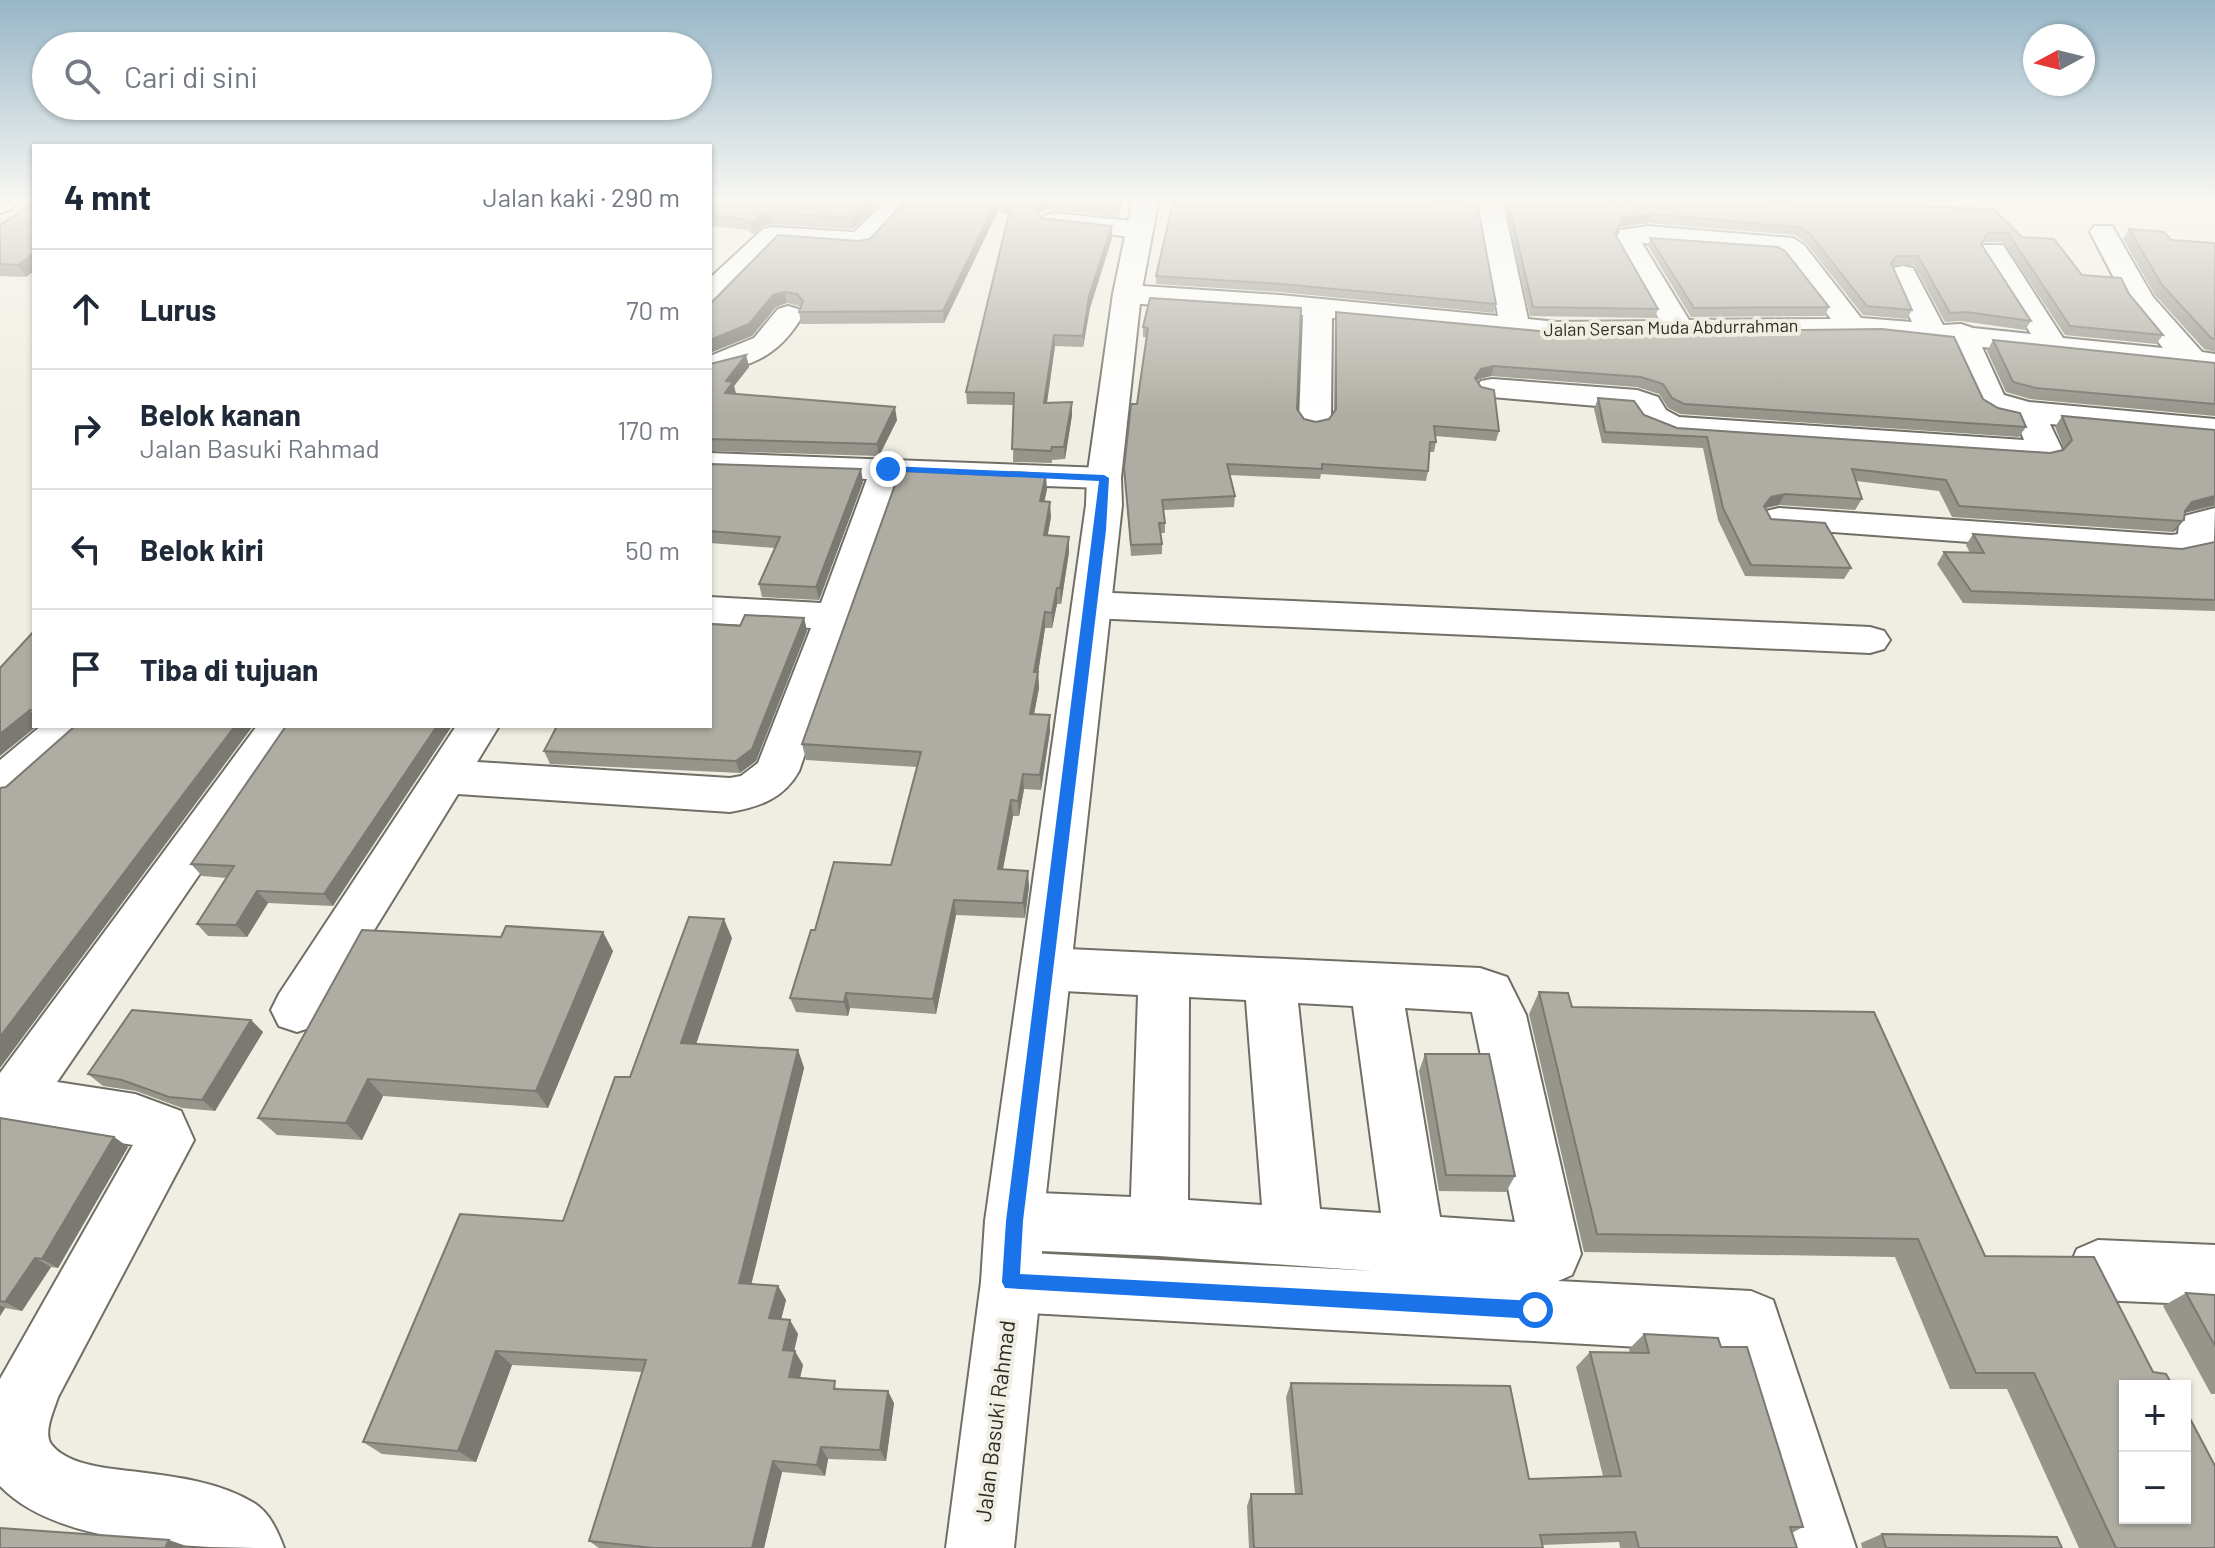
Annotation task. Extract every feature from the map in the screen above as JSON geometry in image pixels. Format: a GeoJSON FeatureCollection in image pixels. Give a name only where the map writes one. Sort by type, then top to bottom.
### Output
{"type":"FeatureCollection","features":[{"type":"Feature","properties":{"kind":"main road"},"geometry":{"type":"LineString","coordinates":[[712,292],[735,270]]}},
{"type":"Feature","properties":{"kind":"main road","name":"Jalan Basuki Rahmad"},"geometry":{"type":"LineString","coordinates":[[980,1548],[1011,1282],[1014,1221],[1132,270]]}},
{"type":"Feature","properties":{"kind":"main road"},"geometry":{"type":"LineString","coordinates":[[1503,270],[1515,328]]}},
{"type":"Feature","properties":{"kind":"main road"},"geometry":{"type":"LineString","coordinates":[[1642,270],[1678,327]]}},
{"type":"Feature","properties":{"kind":"main road"},"geometry":{"type":"LineString","coordinates":[[1809,270],[1852,326]]}},
{"type":"Feature","properties":{"kind":"main road"},"geometry":{"type":"LineString","coordinates":[[2005,270],[2051,343]]}},
{"type":"Feature","properties":{"kind":"main road"},"geometry":{"type":"LineString","coordinates":[[2121,270],[2155,323],[2204,362]]}},
{"type":"Feature","properties":{"kind":"main road"},"geometry":{"type":"LineString","coordinates":[[1903,274],[1991,401],[2004,408],[2215,429]]}},
{"type":"Feature","properties":{"kind":"main road","name":"Jalan Sersan Muda Abdurrahman"},"geometry":{"type":"LineString","coordinates":[[1127,294],[1318,308],[1557,331],[1852,326],[1946,332],[2204,362]]}},
{"type":"Feature","properties":{"kind":"main road"},"geometry":{"type":"LineString","coordinates":[[1315,419],[1318,308]]}},
{"type":"Feature","properties":{"kind":"main road"},"geometry":{"type":"LineString","coordinates":[[712,365],[766,347],[778,334],[788,315]]}},
{"type":"Feature","properties":{"kind":"main road"},"geometry":{"type":"LineString","coordinates":[[1492,388],[1624,398],[1647,404],[1652,416],[1673,426],[2043,451],[2045,449],[2029,412]]}},
{"type":"Feature","properties":{"kind":"main road"},"geometry":{"type":"LineString","coordinates":[[712,463],[1104,478]]}},
{"type":"Feature","properties":{"kind":"main road"},"geometry":{"type":"LineString","coordinates":[[448,777],[730,795],[751,792],[767,784],[777,771],[888,469]]}},
{"type":"Feature","properties":{"kind":"main road"},"geometry":{"type":"LineString","coordinates":[[1779,519],[2172,546],[2209,538]]}},
{"type":"Feature","properties":{"kind":"main road"},"geometry":{"type":"LineString","coordinates":[[1091,605],[1870,640]]}},
{"type":"Feature","properties":{"kind":"main road"},"geometry":{"type":"LineString","coordinates":[[712,610],[835,617]]}},
{"type":"Feature","properties":{"kind":"main road"},"geometry":{"type":"LineString","coordinates":[[0,785],[67,728]]}},
{"type":"Feature","properties":{"kind":"main road"},"geometry":{"type":"LineString","coordinates":[[250,1548],[232,1528],[201,1516],[94,1500],[49,1485],[24,1464],[15,1433],[29,1386],[166,1140],[161,1129],[152,1124],[7,1099],[279,728]]}},
{"type":"Feature","properties":{"kind":"main road"},"geometry":{"type":"LineString","coordinates":[[297,1010],[477,728]]}},
{"type":"Feature","properties":{"kind":"main road"},"geometry":{"type":"LineString","coordinates":[[1014,1221],[1159,1227],[1551,1254],[1500,1015],[1489,993],[1480,990],[1046,969]]}},
{"type":"Feature","properties":{"kind":"main road"},"geometry":{"type":"LineString","coordinates":[[1159,1227],[1164,975]]}},
{"type":"Feature","properties":{"kind":"main road"},"geometry":{"type":"LineString","coordinates":[[1270,980],[1294,1236]]}},
{"type":"Feature","properties":{"kind":"main road"},"geometry":{"type":"LineString","coordinates":[[1376,985],[1415,1245]]}},
{"type":"Feature","properties":{"kind":"main road"},"geometry":{"type":"LineString","coordinates":[[2112,1296],[2215,1275]]}},
{"type":"Feature","properties":{"kind":"main road"},"geometry":{"type":"LineString","coordinates":[[1011,1282],[1751,1322],[1822,1548]]}},
{"type":"Feature","properties":{"kind":"building"},"geometry":{"type":"Polygon","coordinates":[[[743,270],[963,270],[943,311],[799,312],[803,301],[797,294],[785,292],[773,295],[749,324],[712,339],[712,302],[743,270]]]}},
{"type":"Feature","properties":{"kind":"building"},"geometry":{"type":"Polygon","coordinates":[[[995,270],[1097,270],[1089,296],[1083,336],[1054,335],[1044,403],[1072,402],[1064,447],[1052,447],[1051,451],[1012,449],[1014,393],[966,392],[995,270]]]}},
{"type":"Feature","properties":{"kind":"building"},"geometry":{"type":"Polygon","coordinates":[[[1157,270],[1490,270],[1496,304],[1281,284],[1156,276],[1157,270]]]}},
{"type":"Feature","properties":{"kind":"building"},"geometry":{"type":"Polygon","coordinates":[[[1524,270],[1636,270],[1658,309],[1533,307],[1524,270]]]}},
{"type":"Feature","properties":{"kind":"building"},"geometry":{"type":"Polygon","coordinates":[[[1670,270],[1800,270],[1829,307],[1694,308],[1670,270]]]}},
{"type":"Feature","properties":{"kind":"building"},"geometry":{"type":"Polygon","coordinates":[[[1839,270],[1894,270],[1912,310],[1867,306],[1839,270]]]}},
{"type":"Feature","properties":{"kind":"building"},"geometry":{"type":"Polygon","coordinates":[[[1926,270],[1998,270],[2031,321],[1966,312],[1950,313],[1926,270]]]}},
{"type":"Feature","properties":{"kind":"building"},"geometry":{"type":"Polygon","coordinates":[[[2033,270],[2078,270],[2082,275],[2121,278],[2129,294],[2163,335],[2070,326],[2033,270]]]}},
{"type":"Feature","properties":{"kind":"building"},"geometry":{"type":"Polygon","coordinates":[[[2153,270],[2215,270],[2215,339],[2211,338],[2162,285],[2153,270]]]}},
{"type":"Feature","properties":{"kind":"building"},"geometry":{"type":"Polygon","coordinates":[[[1150,298],[1301,308],[1297,409],[1304,419],[1316,422],[1329,419],[1336,409],[1336,312],[1560,333],[1882,329],[1954,337],[1983,399],[1998,408],[2020,413],[2026,427],[1684,404],[1672,398],[1663,384],[1641,377],[1494,366],[1481,369],[1475,378],[1481,387],[1494,390],[1499,431],[1434,426],[1436,442],[1430,442],[1428,471],[1322,464],[1322,469],[1227,464],[1235,496],[1162,500],[1165,523],[1159,523],[1162,544],[1131,545],[1124,468],[1131,404],[1137,404],[1148,328],[1143,327],[1150,298]]]}},
{"type":"Feature","properties":{"kind":"building"},"geometry":{"type":"Polygon","coordinates":[[[1993,340],[2215,363],[2215,404],[2036,388],[2013,382],[1993,340]]]}},
{"type":"Feature","properties":{"kind":"building"},"geometry":{"type":"Polygon","coordinates":[[[746,355],[726,381],[733,382],[725,393],[895,407],[877,444],[712,439],[712,364],[746,355]]]}},
{"type":"Feature","properties":{"kind":"building"},"geometry":{"type":"Polygon","coordinates":[[[1598,398],[1634,401],[1644,415],[1677,428],[2050,453],[2063,450],[2072,440],[2062,416],[2215,430],[2215,496],[2192,502],[2181,521],[1959,506],[1946,480],[1852,469],[1862,499],[1785,494],[1771,497],[1764,506],[1771,519],[1825,523],[1851,568],[1751,565],[1723,508],[1707,437],[1605,432],[1598,398]]]}},
{"type":"Feature","properties":{"kind":"building"},"geometry":{"type":"Polygon","coordinates":[[[712,464],[861,469],[816,587],[759,584],[780,537],[712,531],[712,464]]]}},
{"type":"Feature","properties":{"kind":"building"},"geometry":{"type":"Polygon","coordinates":[[[900,471],[1010,476],[1011,472],[1046,474],[1040,501],[1050,502],[1044,535],[1069,537],[1052,613],[1045,612],[1034,672],[1038,672],[1030,714],[1050,715],[1040,775],[1023,774],[1018,801],[1011,800],[998,869],[1028,871],[1023,903],[954,900],[933,999],[846,993],[844,1002],[790,998],[811,930],[815,930],[834,862],[891,865],[921,752],[802,744],[900,471]]]}},
{"type":"Feature","properties":{"kind":"building"},"geometry":{"type":"Polygon","coordinates":[[[1973,534],[2182,549],[2215,542],[2215,600],[1971,591],[1944,552],[1984,553],[1973,534]]]}},
{"type":"Feature","properties":{"kind":"building"},"geometry":{"type":"Polygon","coordinates":[[[745,615],[804,618],[752,749],[736,761],[544,751],[556,728],[712,728],[712,624],[740,626],[745,615]]]}},
{"type":"Feature","properties":{"kind":"building"},"geometry":{"type":"Polygon","coordinates":[[[32,633],[32,710],[0,734],[0,668],[32,633]]]}},
{"type":"Feature","properties":{"kind":"building"},"geometry":{"type":"Polygon","coordinates":[[[73,728],[233,728],[0,1037],[0,788],[6,787],[73,728]]]}},
{"type":"Feature","properties":{"kind":"building"},"geometry":{"type":"Polygon","coordinates":[[[285,728],[436,728],[324,894],[257,891],[236,925],[197,924],[234,866],[191,864],[285,728]]]}},
{"type":"Feature","properties":{"kind":"building"},"geometry":{"type":"Polygon","coordinates":[[[689,917],[724,919],[681,1043],[798,1050],[739,1283],[778,1286],[769,1318],[790,1320],[783,1350],[795,1351],[789,1377],[835,1381],[834,1389],[888,1391],[880,1450],[821,1447],[817,1465],[773,1461],[752,1548],[653,1548],[589,1541],[646,1360],[496,1351],[458,1451],[363,1442],[460,1214],[563,1221],[615,1077],[630,1077],[689,917]]]}},
{"type":"Feature","properties":{"kind":"building"},"geometry":{"type":"Polygon","coordinates":[[[506,926],[603,932],[536,1091],[368,1079],[346,1123],[258,1118],[362,930],[501,937],[506,926]]]}},
{"type":"Feature","properties":{"kind":"building"},"geometry":{"type":"Polygon","coordinates":[[[1539,992],[1568,993],[1572,1007],[1874,1012],[1985,1256],[2094,1257],[2153,1372],[2166,1374],[2170,1380],[2119,1380],[2119,1524],[2191,1524],[2191,1420],[2215,1466],[2215,1548],[2116,1548],[2034,1373],[1976,1373],[1918,1239],[1597,1234],[1539,992]]]}},
{"type":"Feature","properties":{"kind":"building"},"geometry":{"type":"Polygon","coordinates":[[[132,1010],[251,1020],[202,1100],[169,1097],[122,1080],[88,1074],[132,1010]]]}},
{"type":"Feature","properties":{"kind":"building"},"geometry":{"type":"Polygon","coordinates":[[[1425,1054],[1489,1054],[1515,1176],[1446,1175],[1425,1054]]]}},
{"type":"Feature","properties":{"kind":"building"},"geometry":{"type":"Polygon","coordinates":[[[0,1118],[114,1137],[42,1259],[35,1258],[5,1302],[0,1301],[0,1118]]]}},
{"type":"Feature","properties":{"kind":"building"},"geometry":{"type":"Polygon","coordinates":[[[2186,1293],[2215,1295],[2215,1346],[2186,1293]]]}},
{"type":"Feature","properties":{"kind":"building"},"geometry":{"type":"Polygon","coordinates":[[[1644,1334],[1718,1338],[1721,1347],[1747,1347],[1803,1527],[1790,1527],[1797,1548],[1639,1548],[1635,1532],[1540,1535],[1543,1548],[1254,1548],[1251,1494],[1302,1494],[1291,1383],[1510,1386],[1529,1479],[1621,1476],[1590,1352],[1649,1353],[1644,1334]]]}},
{"type":"Feature","properties":{"kind":"building"},"geometry":{"type":"Polygon","coordinates":[[[0,1528],[169,1540],[165,1548],[0,1548],[0,1528]]]}},
{"type":"Feature","properties":{"kind":"building"},"geometry":{"type":"Polygon","coordinates":[[[1882,1534],[2057,1537],[2062,1548],[1886,1548],[1882,1534]]]}},
{"type":"Feature","properties":{"kind":"route"},"geometry":{"type":"LineString","coordinates":[[888,469],[1104,478],[1101,530],[1014,1221],[1011,1282],[1535,1310]]}}]}
